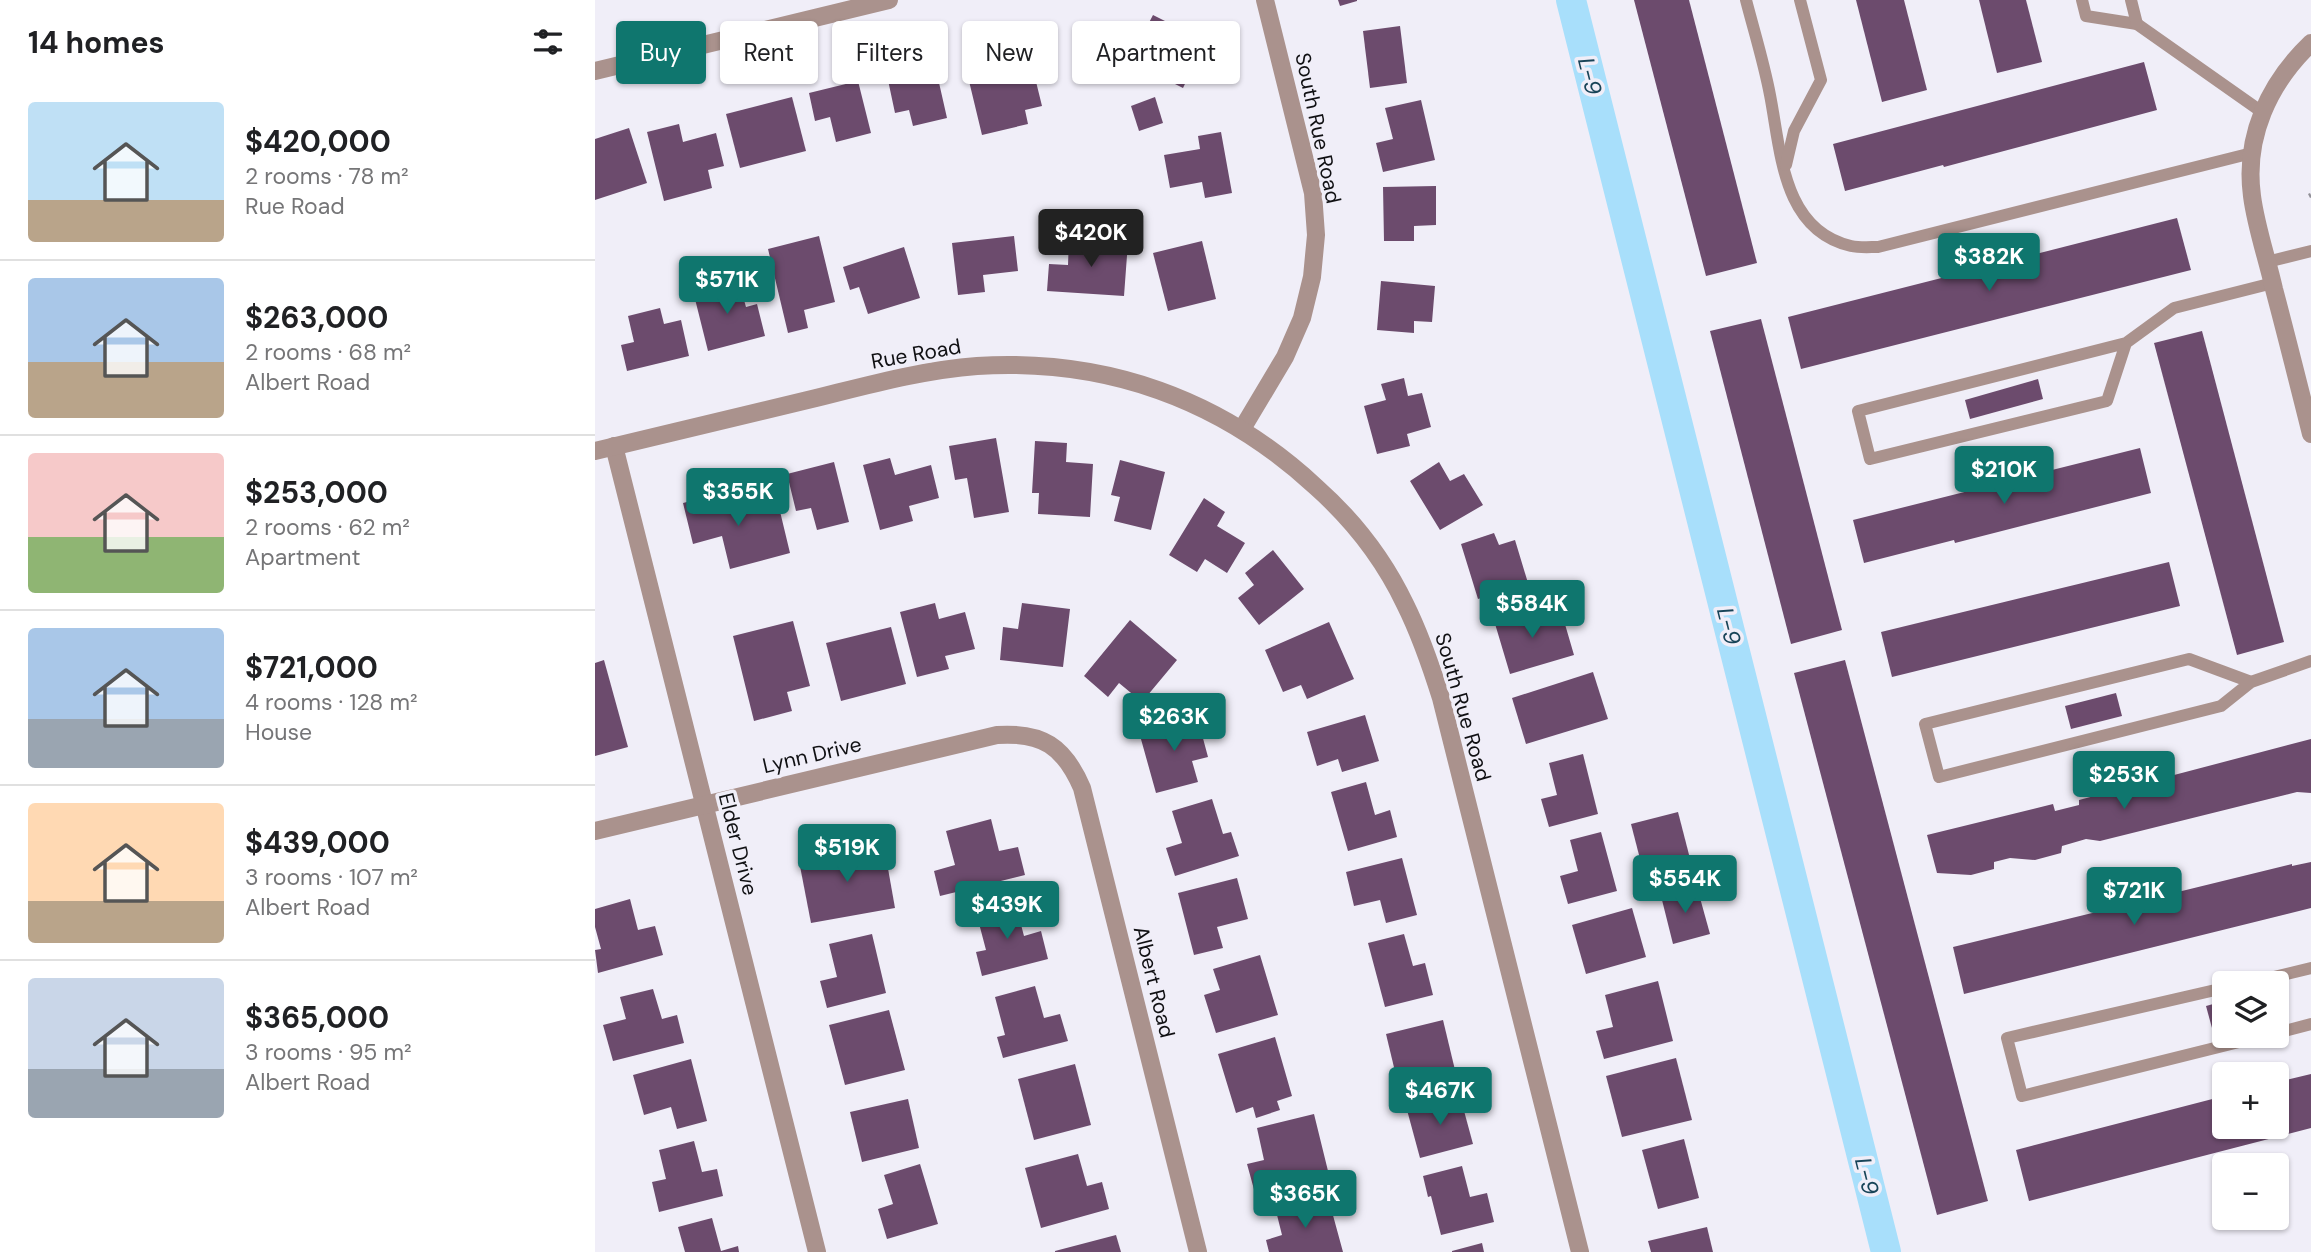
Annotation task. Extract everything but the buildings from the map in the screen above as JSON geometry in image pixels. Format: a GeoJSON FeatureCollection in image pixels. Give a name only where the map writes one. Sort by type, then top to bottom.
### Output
{"type":"FeatureCollection","features":[{"type":"Feature","properties":{"kind":"street"},"geometry":{"type":"LineString","coordinates":[[595,71],[889,0]]}},
{"type":"Feature","properties":{"kind":"street","name":"South Rue Road"},"geometry":{"type":"LineString","coordinates":[[1265,0],[1313,193],[1316,235],[1312,277],[1301,318],[1285,357],[1242,429],[1288,461],[1333,503],[1360,534],[1405,602],[1429,659],[1580,1252]]}},
{"type":"Feature","properties":{"kind":"street"},"geometry":{"type":"LineString","coordinates":[[2311,43],[2282,75],[2262,112],[2252,153],[2252,195],[2311,434]]}},
{"type":"Feature","properties":{"kind":"street","name":"Rue Road"},"geometry":{"type":"LineString","coordinates":[[595,451],[910,375],[976,366],[1037,365],[1098,373],[1158,389],[1195,404],[1242,429]]}},
{"type":"Feature","properties":{"kind":"street","name":"Elder Drive"},"geometry":{"type":"LineString","coordinates":[[614,446],[817,1252]]}},
{"type":"Feature","properties":{"kind":"street","name":"Lynn Drive"},"geometry":{"type":"LineString","coordinates":[[595,831],[997,734],[1019,733],[1040,739]]}},
{"type":"Feature","properties":{"kind":"street","name":"Albert Road"},"geometry":{"type":"LineString","coordinates":[[1040,739],[1059,751],[1073,767],[1081,788],[1198,1252]]}},
{"type":"Feature","properties":{"kind":"lane"},"geometry":{"type":"LineString","coordinates":[[1746,0],[1769,87],[1792,198],[1807,220],[1827,237],[1852,246],[1878,247],[2252,153]]}},
{"type":"Feature","properties":{"kind":"lane"},"geometry":{"type":"LineString","coordinates":[[1785,172],[1794,131],[1821,80],[1800,0]]}},
{"type":"Feature","properties":{"kind":"lane"},"geometry":{"type":"LineString","coordinates":[[2083,0],[2086,16],[2137,24],[2262,112]]}},
{"type":"Feature","properties":{"kind":"lane"},"geometry":{"type":"LineString","coordinates":[[2131,0],[2137,24]]}},
{"type":"Feature","properties":{"kind":"lane"},"geometry":{"type":"LineString","coordinates":[[2267,262],[2311,251]]}},
{"type":"Feature","properties":{"kind":"lane"},"geometry":{"type":"LineString","coordinates":[[2126,343],[2107,401],[1870,459],[1859,411],[2126,343],[2173,308],[2273,283]]}},
{"type":"Feature","properties":{"kind":"lane"},"geometry":{"type":"LineString","coordinates":[[2251,682],[2189,659],[1925,724],[1939,777],[2221,706],[2251,682],[2311,661]]}},
{"type":"Feature","properties":{"kind":"lane"},"geometry":{"type":"LineString","coordinates":[[2289,973],[2311,968]]}},
{"type":"Feature","properties":{"kind":"lane"},"geometry":{"type":"LineString","coordinates":[[2212,991],[2007,1038],[2022,1096],[2215,1048]]}},
{"type":"Feature","properties":{"kind":"lane"},"geometry":{"type":"LineString","coordinates":[[2289,1030],[2311,1024]]}},
{"type":"Feature","properties":{"kind":"waterway","name":"L-9"},"geometry":{"type":"LineString","coordinates":[[1571,0],[1886,1252]]}}]}
